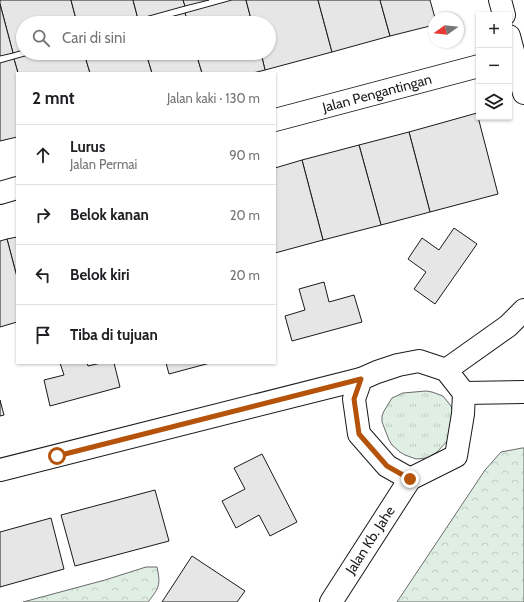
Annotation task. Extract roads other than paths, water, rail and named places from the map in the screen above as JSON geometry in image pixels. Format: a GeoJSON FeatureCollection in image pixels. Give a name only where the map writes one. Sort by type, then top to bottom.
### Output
{"type":"FeatureCollection","features":[{"type":"Feature","properties":{"kind":"street"},"geometry":{"type":"LineString","coordinates":[[500,0],[503,12]]}},
{"type":"Feature","properties":{"kind":"street"},"geometry":{"type":"LineString","coordinates":[[512,45],[524,93]]}},
{"type":"Feature","properties":{"kind":"street","name":"Jalan Pengantingan"},"geometry":{"type":"LineString","coordinates":[[276,120],[476,67]]}},
{"type":"Feature","properties":{"kind":"street"},"geometry":{"type":"LineString","coordinates":[[0,193],[16,188]]}},
{"type":"Feature","properties":{"kind":"street"},"geometry":{"type":"LineString","coordinates":[[446,370],[508,326],[524,310]]}},
{"type":"Feature","properties":{"kind":"street"},"geometry":{"type":"LineString","coordinates":[[0,470],[361,379],[398,365],[419,361],[446,370],[464,393],[463,414],[456,456],[410,479],[387,466],[359,434],[354,399],[361,379]]}},
{"type":"Feature","properties":{"kind":"street"},"geometry":{"type":"LineString","coordinates":[[464,393],[524,392]]}},
{"type":"Feature","properties":{"kind":"street","name":"Jalan Kb. Jahe"},"geometry":{"type":"LineString","coordinates":[[331,602],[410,479]]}}]}
